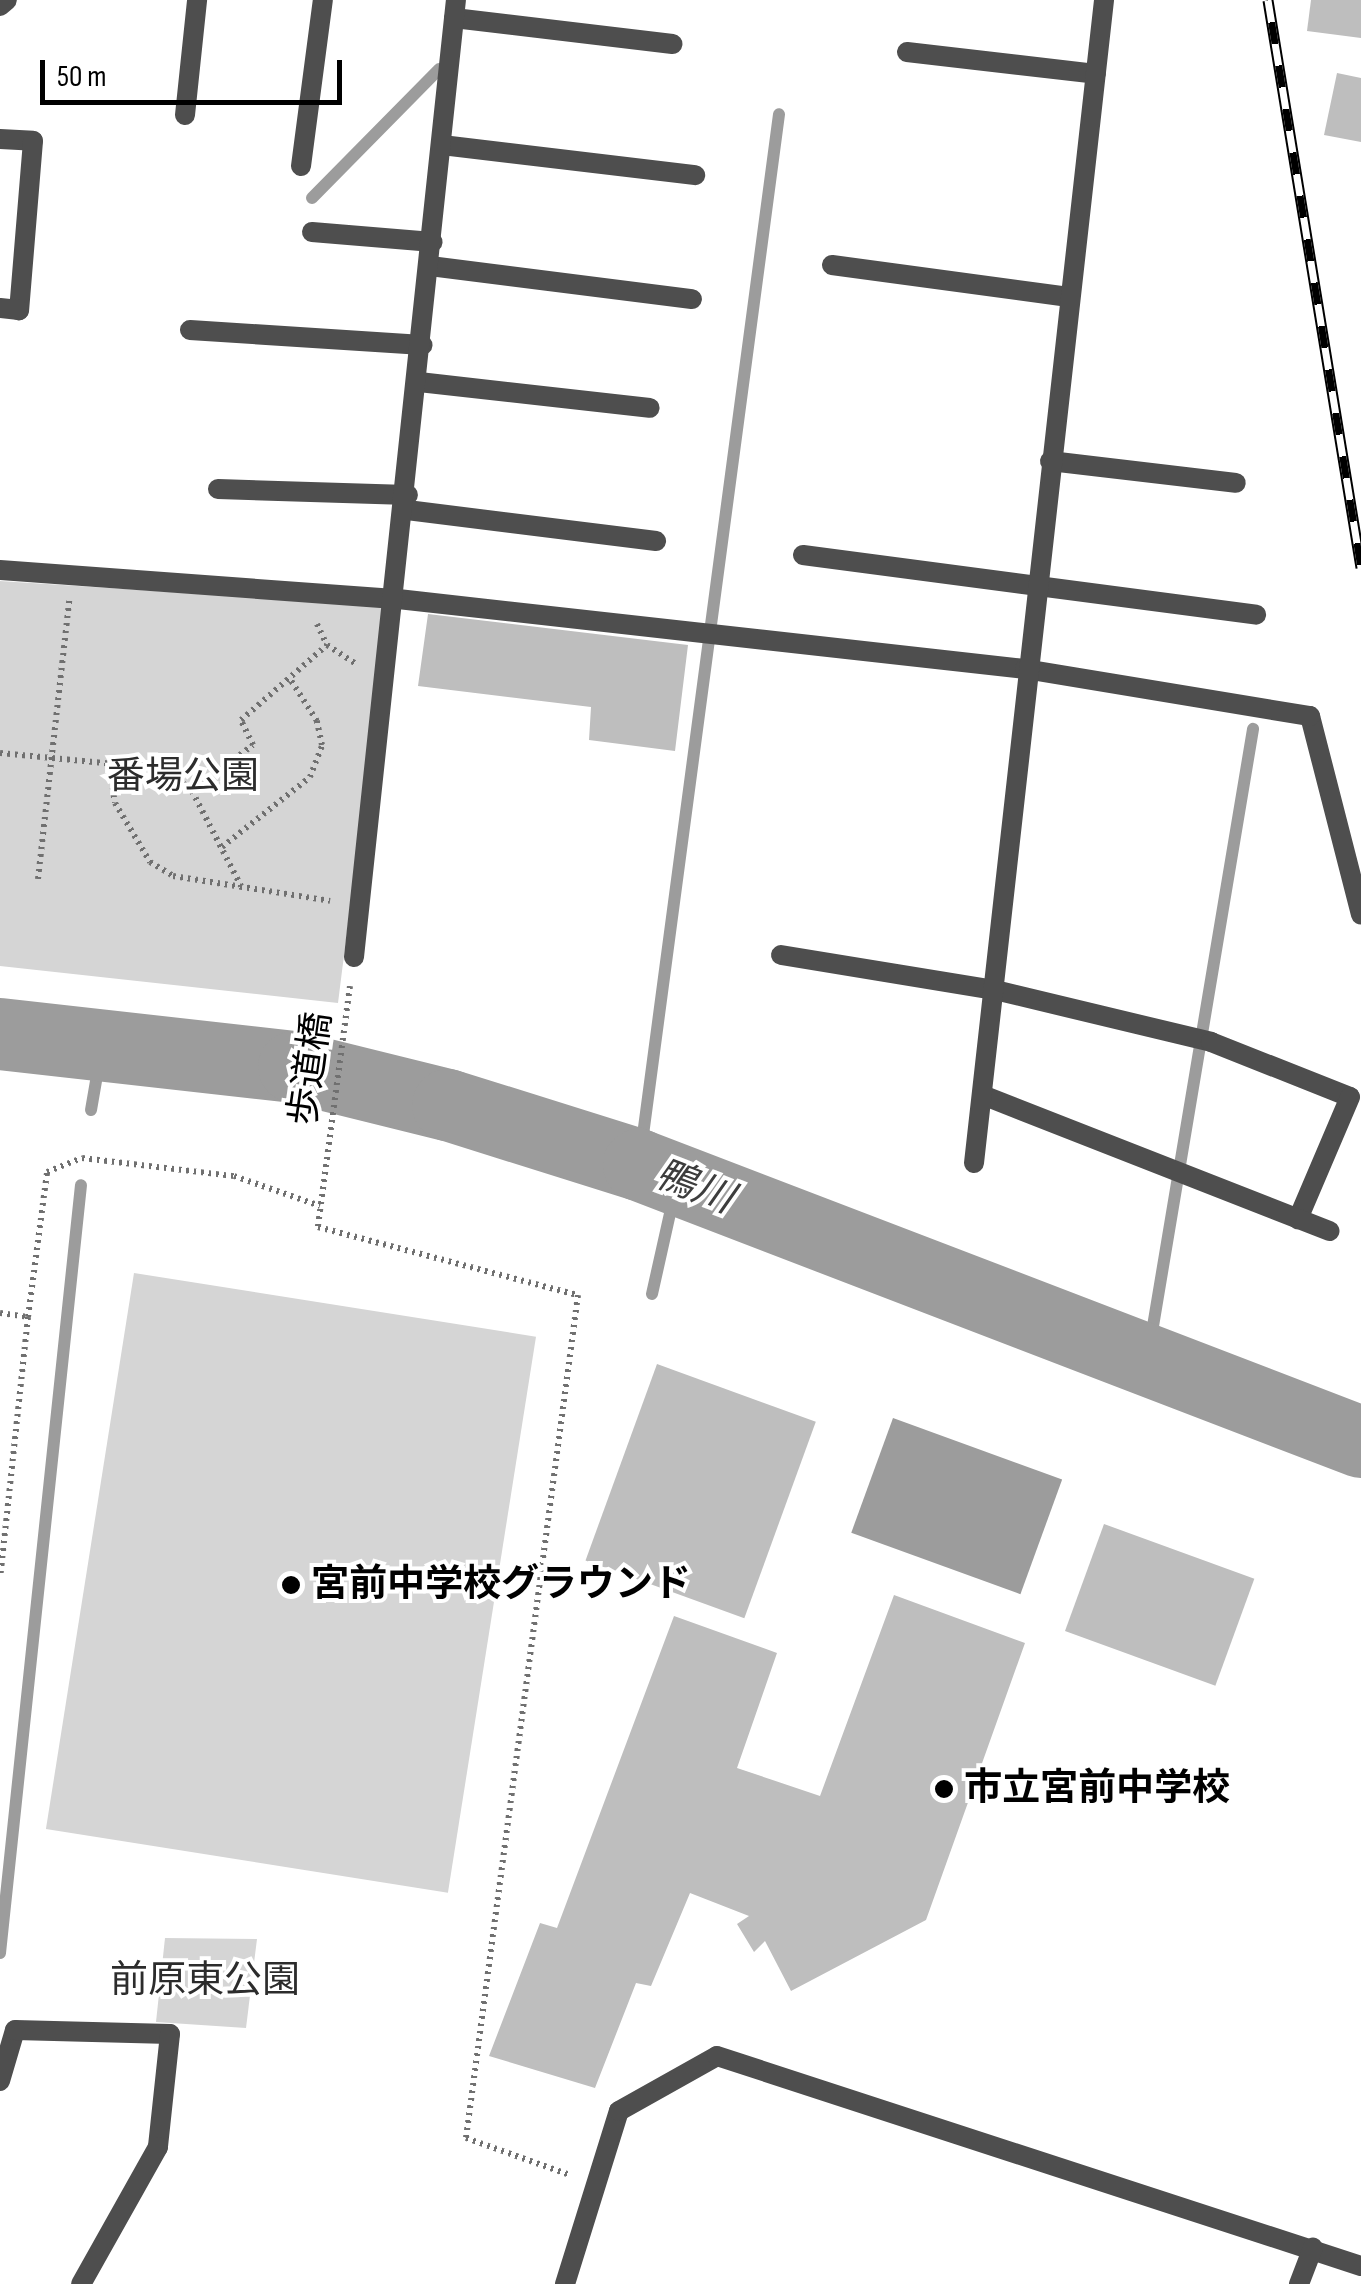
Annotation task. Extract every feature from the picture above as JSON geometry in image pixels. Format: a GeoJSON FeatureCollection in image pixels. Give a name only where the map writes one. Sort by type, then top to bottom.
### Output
{"type":"FeatureCollection","features":[{"type":"Feature","properties":{"kind":"street"},"geometry":{"type":"LineString","coordinates":[[0,6],[7,0]]}},
{"type":"Feature","properties":{"kind":"street"},"geometry":{"type":"LineString","coordinates":[[185,114],[196,0]]}},
{"type":"Feature","properties":{"kind":"street"},"geometry":{"type":"LineString","coordinates":[[302,166],[323,0]]}},
{"type":"Feature","properties":{"kind":"street"},"geometry":{"type":"LineString","coordinates":[[974,1163],[985,1096],[1025,669],[1104,0]]}},
{"type":"Feature","properties":{"kind":"street"},"geometry":{"type":"LineString","coordinates":[[354,957],[398,599],[455,9],[672,44]]}},
{"type":"Feature","properties":{"kind":"street"},"geometry":{"type":"LineString","coordinates":[[907,52],[1096,74]]}},
{"type":"Feature","properties":{"kind":"street"},"geometry":{"type":"LineString","coordinates":[[0,139],[33,141],[19,310],[0,308]]}},
{"type":"Feature","properties":{"kind":"street"},"geometry":{"type":"LineString","coordinates":[[442,145],[695,175]]}},
{"type":"Feature","properties":{"kind":"street"},"geometry":{"type":"LineString","coordinates":[[312,232],[433,242]]}},
{"type":"Feature","properties":{"kind":"street"},"geometry":{"type":"LineString","coordinates":[[832,265],[1069,297]]}},
{"type":"Feature","properties":{"kind":"street"},"geometry":{"type":"LineString","coordinates":[[430,266],[692,299]]}},
{"type":"Feature","properties":{"kind":"street"},"geometry":{"type":"LineString","coordinates":[[190,330],[423,345]]}},
{"type":"Feature","properties":{"kind":"street"},"geometry":{"type":"LineString","coordinates":[[419,382],[650,408]]}},
{"type":"Feature","properties":{"kind":"street"},"geometry":{"type":"LineString","coordinates":[[1050,461],[1236,483]]}},
{"type":"Feature","properties":{"kind":"street"},"geometry":{"type":"LineString","coordinates":[[218,489],[408,502],[656,542]]}},
{"type":"Feature","properties":{"kind":"street"},"geometry":{"type":"LineString","coordinates":[[804,555],[1256,614]]}},
{"type":"Feature","properties":{"kind":"street"},"geometry":{"type":"LineString","coordinates":[[0,570],[398,599],[1025,669],[1310,716],[1361,915]]}},
{"type":"Feature","properties":{"kind":"street"},"geometry":{"type":"LineString","coordinates":[[781,955],[995,990],[1211,1042],[1350,1097],[1298,1219]]}},
{"type":"Feature","properties":{"kind":"street"},"geometry":{"type":"LineString","coordinates":[[985,1096],[1329,1231]]}},
{"type":"Feature","properties":{"kind":"street"},"geometry":{"type":"LineString","coordinates":[[0,2082],[14,2030],[170,2034],[158,2147],[82,2284]]}},
{"type":"Feature","properties":{"kind":"street"},"geometry":{"type":"LineString","coordinates":[[565,2284],[619,2111],[717,2056],[1361,2266]]}},
{"type":"Feature","properties":{"kind":"street"},"geometry":{"type":"LineString","coordinates":[[1299,2284],[1313,2248]]}},
{"type":"Feature","properties":{"kind":"path"},"geometry":{"type":"LineString","coordinates":[[38,879],[72,575]]}},
{"type":"Feature","properties":{"kind":"path"},"geometry":{"type":"LineString","coordinates":[[192,791],[253,744],[242,720],[327,645],[354,665],[389,667]]}},
{"type":"Feature","properties":{"kind":"path"},"geometry":{"type":"LineString","coordinates":[[222,846],[310,777],[322,746],[317,721],[290,679]]}},
{"type":"Feature","properties":{"kind":"path"},"geometry":{"type":"LineString","coordinates":[[0,753],[166,769],[192,791],[242,888]]}},
{"type":"Feature","properties":{"kind":"path"},"geometry":{"type":"LineString","coordinates":[[110,765],[115,803],[150,862],[242,888],[360,906]]}},
{"type":"Feature","properties":{"kind":"path","name":"歩道橋"},"geometry":{"type":"LineString","coordinates":[[321,1206],[354,957]]}},
{"type":"Feature","properties":{"kind":"path"},"geometry":{"type":"LineString","coordinates":[[0,1578],[47,1172],[82,1158],[234,1176],[321,1206],[318,1227],[578,1296],[466,2138],[594,2184]]}},
{"type":"Feature","properties":{"kind":"path"},"geometry":{"type":"LineString","coordinates":[[0,1313],[28,1317]]}},
{"type":"Feature","properties":{"kind":"green space","name":"番場公園"},"geometry":{"type":"Polygon","coordinates":[[[0,581],[388,606],[338,1003],[0,966],[0,581]]]}},
{"type":"Feature","properties":{"kind":"green space","name":"宮前中学校グラウンド"},"geometry":{"type":"Polygon","coordinates":[[[134,1273],[536,1337],[448,1893],[46,1829],[134,1273]]]}},
{"type":"Feature","properties":{"kind":"green space","name":"前原東公園"},"geometry":{"type":"Polygon","coordinates":[[[165,1938],[257,1939],[246,2028],[156,2022],[165,1938]]]}},
{"type":"Feature","properties":{"kind":"shaded area"},"geometry":{"type":"Polygon","coordinates":[[[893,1418],[1062,1480],[1020,1594],[851,1533],[893,1418]]]}},
{"type":"Feature","properties":{"kind":"building"},"geometry":{"type":"Polygon","coordinates":[[[1311,0],[1361,0],[1361,38],[1307,31],[1311,0]]]}},
{"type":"Feature","properties":{"kind":"building"},"geometry":{"type":"Polygon","coordinates":[[[1337,73],[1361,78],[1361,142],[1324,135],[1337,73]]]}},
{"type":"Feature","properties":{"kind":"building"},"geometry":{"type":"Polygon","coordinates":[[[428,614],[688,645],[675,751],[589,740],[591,707],[418,686],[428,614]]]}},
{"type":"Feature","properties":{"kind":"building"},"geometry":{"type":"Polygon","coordinates":[[[657,1364],[816,1422],[744,1618],[586,1560],[657,1364]]]}},
{"type":"Feature","properties":{"kind":"building"},"geometry":{"type":"Polygon","coordinates":[[[1104,1524],[1254,1579],[1215,1686],[1065,1631],[1104,1524]]]}},
{"type":"Feature","properties":{"kind":"building"},"geometry":{"type":"Polygon","coordinates":[[[894,1595],[1025,1643],[926,1920],[791,1991],[765,1941],[754,1952],[737,1924],[749,1916],[690,1893],[651,1986],[636,1983],[595,2088],[489,2056],[540,1923],[557,1928],[674,1616],[777,1653],[737,1768],[820,1796],[894,1595]]]}},
{"type":"Feature","properties":{"kind":"waterway"},"geometry":{"type":"LineString","coordinates":[[312,198],[439,69]]}},
{"type":"Feature","properties":{"kind":"waterway"},"geometry":{"type":"LineString","coordinates":[[639,1165],[779,114]]}},
{"type":"Feature","properties":{"kind":"waterway"},"geometry":{"type":"LineString","coordinates":[[1147,1362],[1253,729]]}},
{"type":"Feature","properties":{"kind":"waterway","name":"鴨川"},"geometry":{"type":"LineString","coordinates":[[0,1034],[294,1067],[448,1105],[639,1165],[1361,1442]]}},
{"type":"Feature","properties":{"kind":"waterway"},"geometry":{"type":"LineString","coordinates":[[91,1110],[102,1046]]}},
{"type":"Feature","properties":{"kind":"waterway"},"geometry":{"type":"LineString","coordinates":[[652,1294],[677,1182]]}},
{"type":"Feature","properties":{"kind":"waterway"},"geometry":{"type":"LineString","coordinates":[[0,1953],[81,1185]]}},
{"type":"Feature","properties":{"kind":"railway"},"geometry":{"type":"LineString","coordinates":[[1268,0],[1361,567]]}},
{"type":"Feature","properties":{"kind":"place","name":"宮前中学校グラウンド"},"geometry":{"type":"Point","coordinates":[291,1585]}},
{"type":"Feature","properties":{"kind":"place","name":"市立宮前中学校"},"geometry":{"type":"Point","coordinates":[944,1789]}}]}
